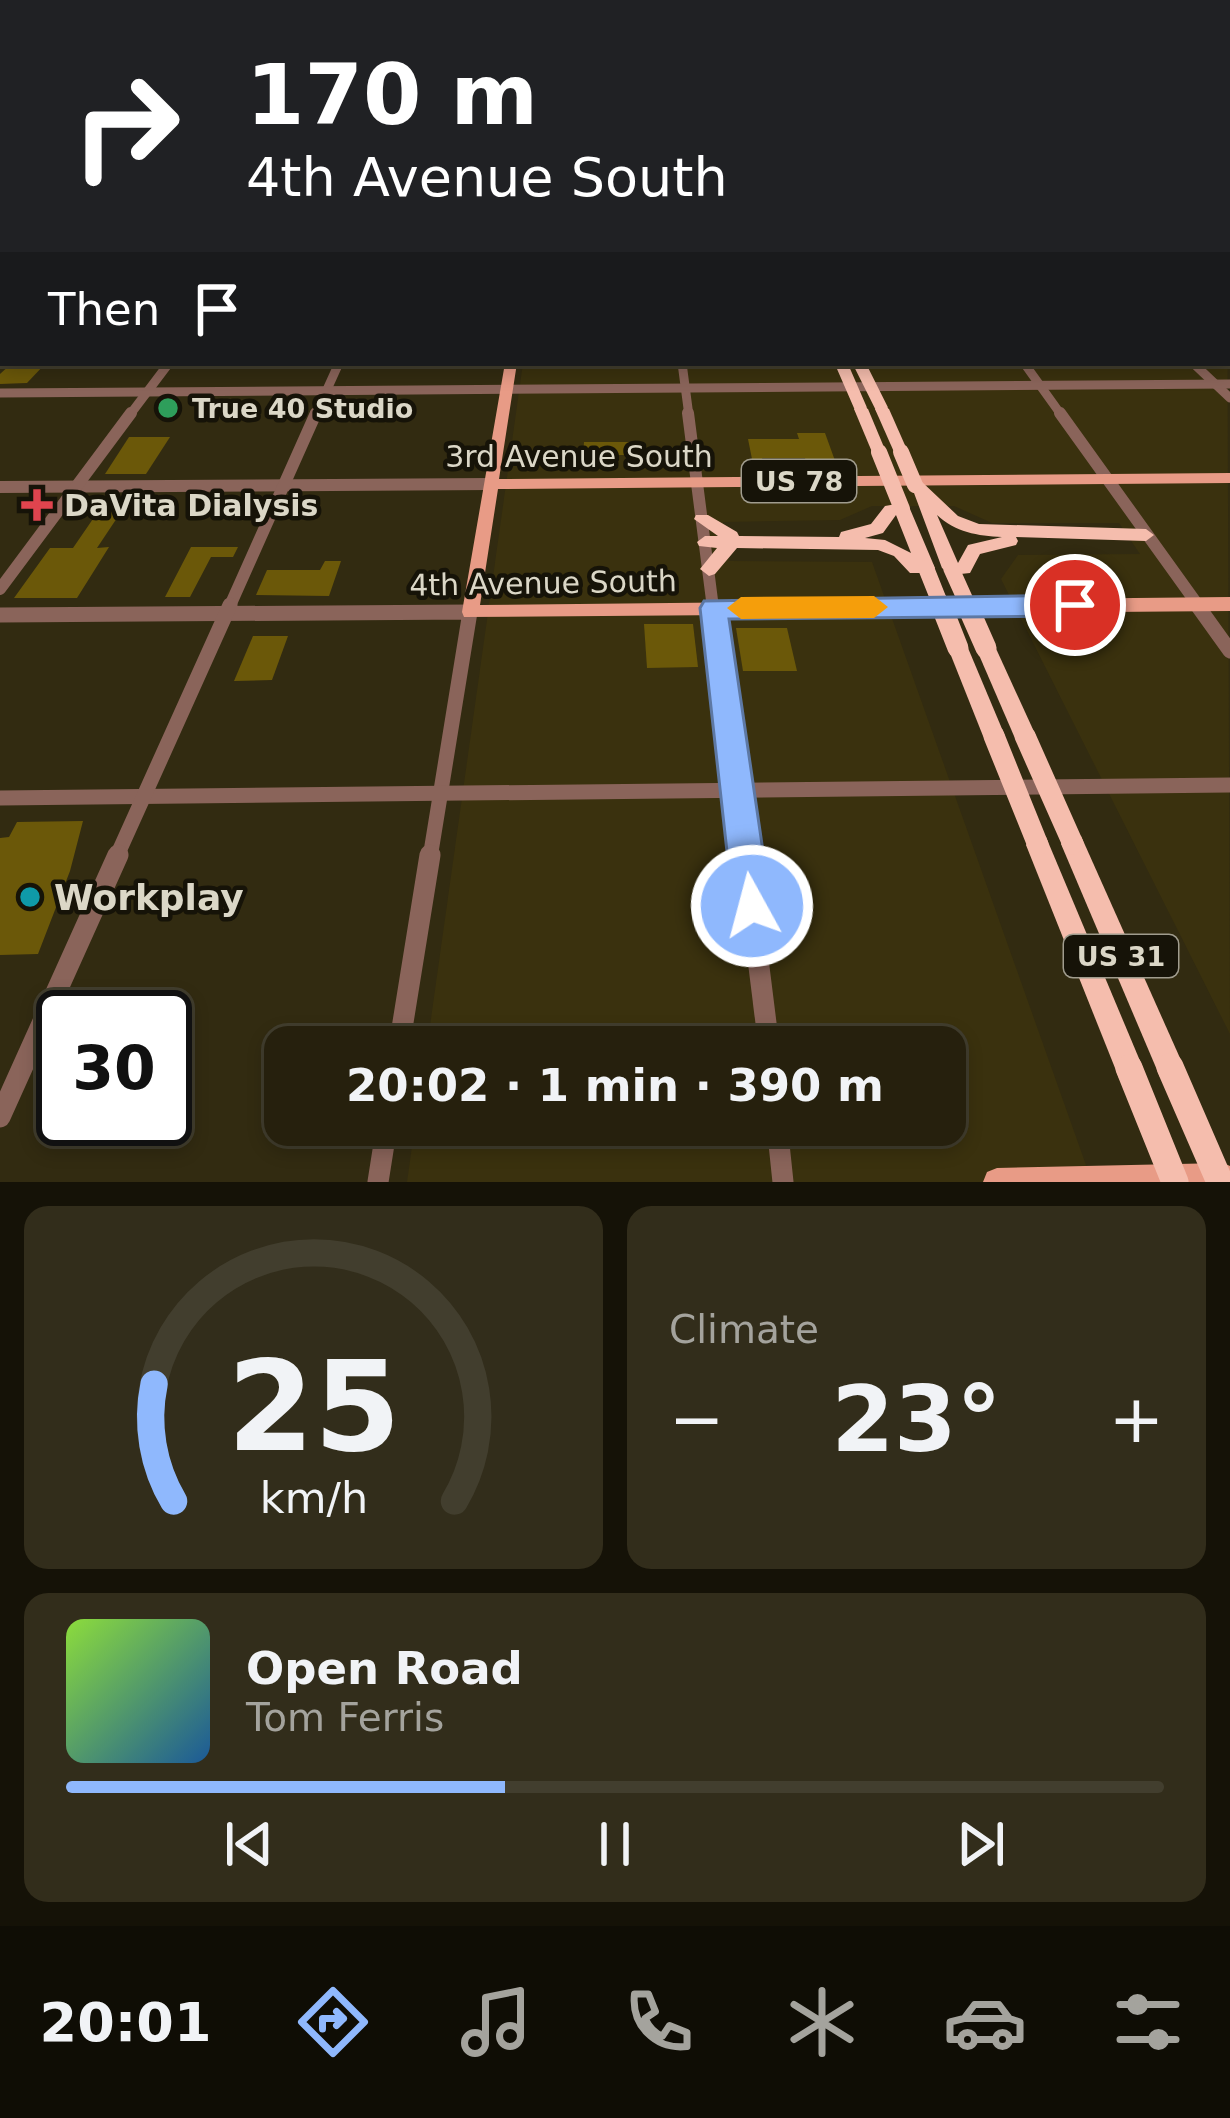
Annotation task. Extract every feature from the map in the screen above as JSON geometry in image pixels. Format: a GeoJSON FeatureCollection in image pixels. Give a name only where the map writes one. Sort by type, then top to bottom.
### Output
{"type":"FeatureCollection","features":[{"type":"Feature","properties":{"kind":"highway"},"geometry":{"type":"LineString","coordinates":[[732,539],[864,534],[877,529],[896,509],[843,366]]}},
{"type":"Feature","properties":{"kind":"highway"},"geometry":{"type":"LineString","coordinates":[[860,366],[958,568],[974,550],[996,543],[1146,535]]}},
{"type":"Feature","properties":{"kind":"highway","name":"US 31"},"geometry":{"type":"LineString","coordinates":[[896,509],[942,607],[1093,979],[1094,1009],[1123,1069]]}},
{"type":"Feature","properties":{"kind":"highway"},"geometry":{"type":"LineString","coordinates":[[933,510],[965,526],[995,532],[1146,535]]}},
{"type":"Feature","properties":{"kind":"highway"},"geometry":{"type":"LineString","coordinates":[[704,532],[732,539],[879,544],[921,568]]}},
{"type":"Feature","properties":{"kind":"highway"},"geometry":{"type":"LineString","coordinates":[[709,569],[732,539]]}},
{"type":"Feature","properties":{"kind":"highway","name":"US 31"},"geometry":{"type":"LineString","coordinates":[[958,568],[1025,736],[1200,1136],[1226,1180]]}},
{"type":"Feature","properties":{"kind":"highway"},"geometry":{"type":"LineString","coordinates":[[1123,1069],[1161,1182]]}},
{"type":"Feature","properties":{"kind":"highway"},"geometry":{"type":"LineString","coordinates":[[1123,1069],[1175,1182]]}},
{"type":"Feature","properties":{"kind":"main road"},"geometry":{"type":"LineString","coordinates":[[470,612],[510,366]]}},
{"type":"Feature","properties":{"kind":"main road","name":"3rd Avenue South"},"geometry":{"type":"LineString","coordinates":[[491,484],[1230,478]]}},
{"type":"Feature","properties":{"kind":"main road","name":"4th Avenue South"},"geometry":{"type":"LineString","coordinates":[[470,612],[1230,604]]}},
{"type":"Feature","properties":{"kind":"main road"},"geometry":{"type":"LineString","coordinates":[[997,1182],[1226,1180]]}},
{"type":"Feature","properties":{"kind":"street"},"geometry":{"type":"LineString","coordinates":[[0,590],[167,366]]}},
{"type":"Feature","properties":{"kind":"street"},"geometry":{"type":"LineString","coordinates":[[0,1117],[338,366]]}},
{"type":"Feature","properties":{"kind":"street"},"geometry":{"type":"LineString","coordinates":[[682,366],[766,1026]]}},
{"type":"Feature","properties":{"kind":"street"},"geometry":{"type":"LineString","coordinates":[[1026,366],[1230,651]]}},
{"type":"Feature","properties":{"kind":"street"},"geometry":{"type":"LineString","coordinates":[[1196,366],[1230,398]]}},
{"type":"Feature","properties":{"kind":"street"},"geometry":{"type":"LineString","coordinates":[[0,393],[1230,384]]}},
{"type":"Feature","properties":{"kind":"street","name":"3rd Avenue South"},"geometry":{"type":"LineString","coordinates":[[0,487],[491,484]]}},
{"type":"Feature","properties":{"kind":"street"},"geometry":{"type":"LineString","coordinates":[[402,1026],[470,612]]}},
{"type":"Feature","properties":{"kind":"street","name":"4th Avenue South"},"geometry":{"type":"LineString","coordinates":[[0,615],[470,612]]}},
{"type":"Feature","properties":{"kind":"street"},"geometry":{"type":"LineString","coordinates":[[0,798],[1230,785]]}},
{"type":"Feature","properties":{"kind":"street"},"geometry":{"type":"LineString","coordinates":[[378,1182],[384,1146]]}},
{"type":"Feature","properties":{"kind":"street"},"geometry":{"type":"LineString","coordinates":[[779,1146],[783,1182]]}},
{"type":"Feature","properties":{"kind":"shaded area"},"geometry":{"type":"Polygon","coordinates":[[[523,366],[1227,366],[1230,1034],[1001,579],[1018,555],[1140,554],[1119,523],[992,523],[954,506],[872,506],[840,520],[723,522],[729,561],[872,562],[1092,1182],[407,1182],[412,1146],[966,1146],[966,1026],[430,1026],[523,366]]]}},
{"type":"Feature","properties":{"kind":"building"},"geometry":{"type":"Polygon","coordinates":[[[9,366],[43,366],[27,383],[0,384],[0,374],[9,366]]]}},
{"type":"Feature","properties":{"kind":"building"},"geometry":{"type":"Polygon","coordinates":[[[797,433],[825,433],[838,469],[808,469],[805,458],[762,458],[765,469],[754,469],[748,439],[799,439],[797,433]]]}},
{"type":"Feature","properties":{"kind":"building"},"geometry":{"type":"Polygon","coordinates":[[[129,437],[170,437],[146,474],[105,474],[129,437]]]}},
{"type":"Feature","properties":{"kind":"building"},"geometry":{"type":"Polygon","coordinates":[[[584,442],[634,442],[635,455],[583,455],[584,442]]]}},
{"type":"Feature","properties":{"kind":"building"},"geometry":{"type":"Polygon","coordinates":[[[108,497],[131,497],[97,548],[109,547],[77,598],[14,598],[50,548],[73,548],[108,497]]]}},
{"type":"Feature","properties":{"kind":"building"},"geometry":{"type":"Polygon","coordinates":[[[191,547],[238,547],[233,557],[211,557],[190,597],[165,597],[191,547]]]}},
{"type":"Feature","properties":{"kind":"building"},"geometry":{"type":"Polygon","coordinates":[[[325,561],[341,561],[329,596],[256,595],[267,570],[320,570],[325,561]]]}},
{"type":"Feature","properties":{"kind":"building"},"geometry":{"type":"Polygon","coordinates":[[[644,624],[693,624],[698,667],[647,668],[644,624]]]}},
{"type":"Feature","properties":{"kind":"building"},"geometry":{"type":"Polygon","coordinates":[[[736,628],[787,628],[797,671],[743,671],[736,628]]]}},
{"type":"Feature","properties":{"kind":"building"},"geometry":{"type":"Polygon","coordinates":[[[253,636],[288,636],[272,680],[234,681],[253,636]]]}},
{"type":"Feature","properties":{"kind":"building","name":"Workplay"},"geometry":{"type":"Polygon","coordinates":[[[83,821],[70,871],[38,954],[0,955],[0,838],[9,837],[17,822],[83,821]]]}},
{"type":"Feature","properties":{"kind":"slow traffic"},"geometry":{"type":"LineString","coordinates":[[741,608],[874,607]]}},
{"type":"Feature","properties":{"kind":"place","name":"True 40 Studio"},"geometry":{"type":"Point","coordinates":[168,408]}},
{"type":"Feature","properties":{"kind":"place","name":"DaVita Dialysis"},"geometry":{"type":"Point","coordinates":[37,505]}},
{"type":"Feature","properties":{"kind":"place","name":"Workplay"},"geometry":{"type":"Point","coordinates":[30,897]}},
{"type":"Feature","properties":{"kind":"route"},"geometry":{"type":"LineString","coordinates":[[752,906],[714,608],[1075,605]]}}]}
